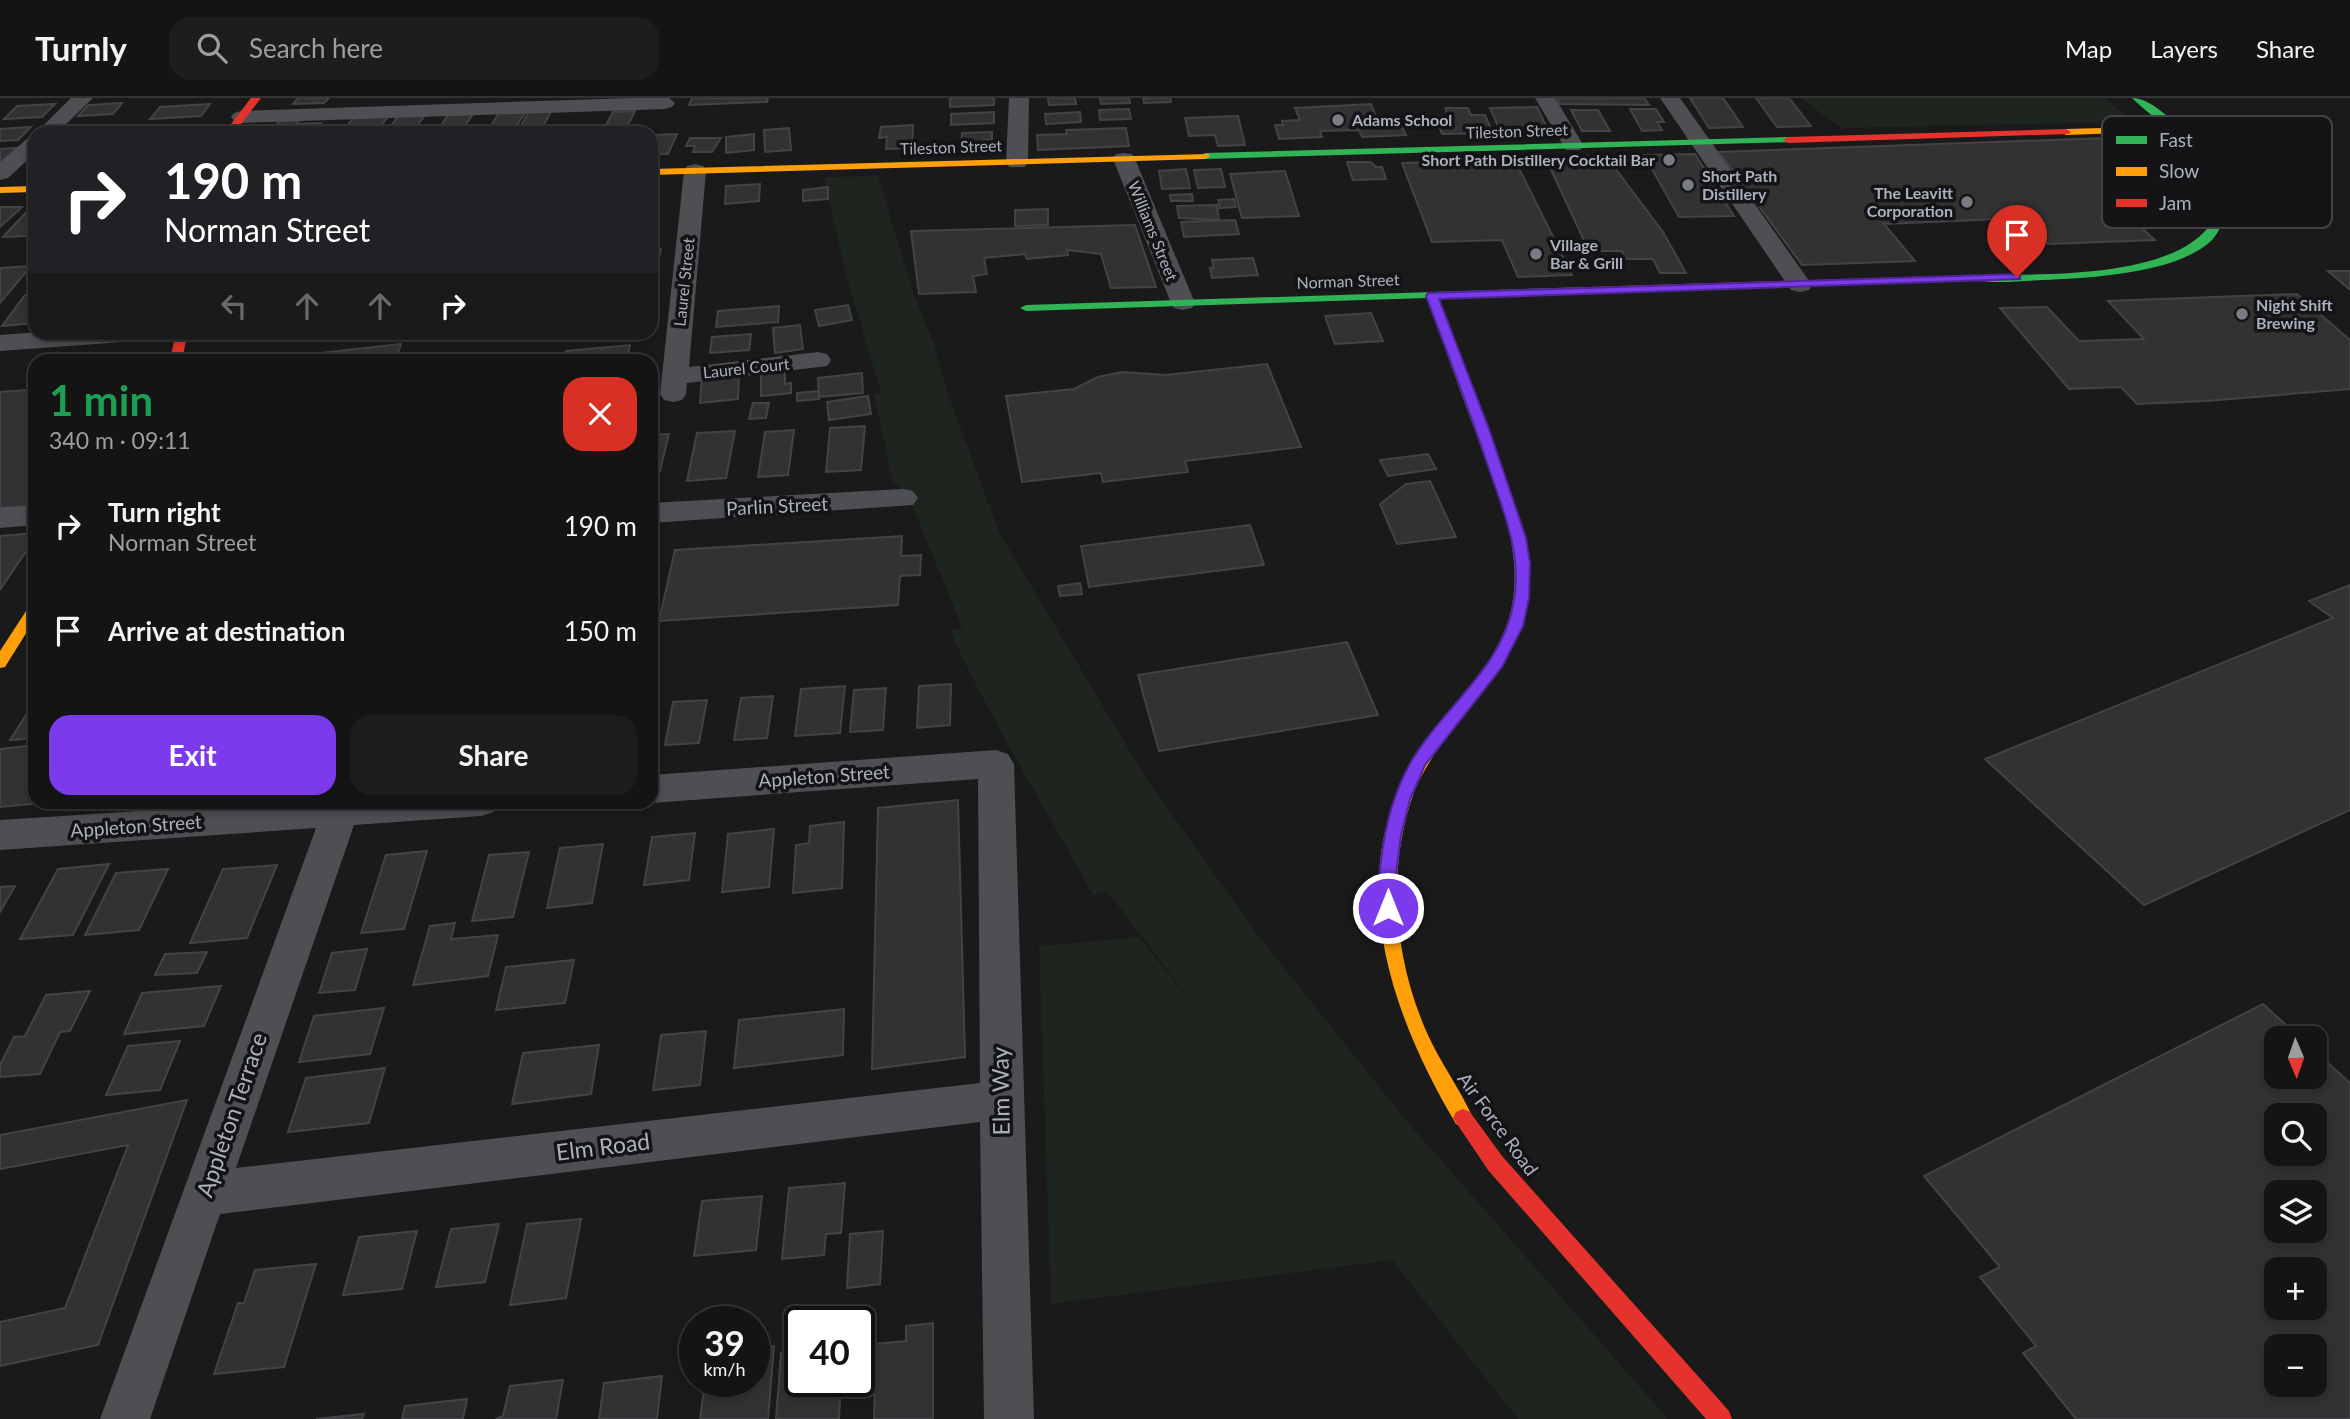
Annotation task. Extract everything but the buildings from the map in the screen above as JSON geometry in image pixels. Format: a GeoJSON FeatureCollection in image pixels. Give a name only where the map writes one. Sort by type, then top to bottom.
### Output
{"type":"FeatureCollection","features":[{"type":"Feature","properties":{"kind":"street"},"geometry":{"type":"LineString","coordinates":[[53,126],[83,98]]}},
{"type":"Feature","properties":{"kind":"street"},"geometry":{"type":"LineString","coordinates":[[235,125],[256,98]]}},
{"type":"Feature","properties":{"kind":"street"},"geometry":{"type":"LineString","coordinates":[[1017,162],[1019,98]]}},
{"type":"Feature","properties":{"kind":"street"},"geometry":{"type":"LineString","coordinates":[[1545,98],[1573,146]]}},
{"type":"Feature","properties":{"kind":"street"},"geometry":{"type":"LineString","coordinates":[[1670,98],[1800,285]]}},
{"type":"Feature","properties":{"kind":"street","name":"Norman Street"},"geometry":{"type":"LineString","coordinates":[[2137,98],[2159,116]]}},
{"type":"Feature","properties":{"kind":"street"},"geometry":{"type":"LineString","coordinates":[[235,125],[664,103]]}},
{"type":"Feature","properties":{"kind":"street","name":"Tileston Street"},"geometry":{"type":"LineString","coordinates":[[658,172],[2102,131]]}},
{"type":"Feature","properties":{"kind":"street"},"geometry":{"type":"LineString","coordinates":[[0,173],[28,148]]}},
{"type":"Feature","properties":{"kind":"street","name":"Williams Street"},"geometry":{"type":"LineString","coordinates":[[1124,159],[1183,303]]}},
{"type":"Feature","properties":{"kind":"street","name":"Laurel Street"},"geometry":{"type":"LineString","coordinates":[[674,385],[695,171]]}},
{"type":"Feature","properties":{"kind":"street"},"geometry":{"type":"LineString","coordinates":[[0,190],[28,189]]}},
{"type":"Feature","properties":{"kind":"street","name":"Norman Street"},"geometry":{"type":"LineString","coordinates":[[1026,308],[2091,274],[2165,262],[2207,242],[2218,228]]}},
{"type":"Feature","properties":{"kind":"street","name":"Air Force Road"},"geometry":{"type":"LineString","coordinates":[[1432,296],[1519,538],[1523,563],[1522,598],[1516,626],[1497,663],[1419,762],[1402,799],[1392,835],[1387,882],[1389,934],[1398,974],[1426,1051],[1441,1083],[1467,1125],[1504,1173],[1721,1419]]}},
{"type":"Feature","properties":{"kind":"street"},"geometry":{"type":"LineString","coordinates":[[0,343],[41,340]]}},
{"type":"Feature","properties":{"kind":"street","name":"Laurel Court"},"geometry":{"type":"LineString","coordinates":[[674,385],[818,360]]}},
{"type":"Feature","properties":{"kind":"street","name":"Parlin Street"},"geometry":{"type":"LineString","coordinates":[[658,513],[903,498]]}},
{"type":"Feature","properties":{"kind":"street"},"geometry":{"type":"LineString","coordinates":[[0,518],[28,516]]}},
{"type":"Feature","properties":{"kind":"street"},"geometry":{"type":"LineString","coordinates":[[0,663],[28,619]]}},
{"type":"Feature","properties":{"kind":"street","name":"Appleton Street"},"geometry":{"type":"LineString","coordinates":[[658,788],[996,764]]}},
{"type":"Feature","properties":{"kind":"street","name":"Elm Way"},"geometry":{"type":"LineString","coordinates":[[996,764],[1009,1419]]}},
{"type":"Feature","properties":{"kind":"street","name":"Appleton Street"},"geometry":{"type":"LineString","coordinates":[[0,835],[382,809]]}},
{"type":"Feature","properties":{"kind":"street","name":"Appleton Terrace"},"geometry":{"type":"LineString","coordinates":[[125,1419],[340,812]]}},
{"type":"Feature","properties":{"kind":"street","name":"Elm Road"},"geometry":{"type":"LineString","coordinates":[[205,1194],[1001,1100]]}},
{"type":"Feature","properties":{"kind":"shaded area"},"geometry":{"type":"Polygon","coordinates":[[[1800,98],[2106,98],[2125,115],[2102,116],[2102,122],[1842,128],[1800,98]]]}},
{"type":"Feature","properties":{"kind":"shaded area"},"geometry":{"type":"Polygon","coordinates":[[[878,176],[914,295],[933,341],[948,394],[1000,534],[1146,778],[1257,934],[1404,1118],[1668,1419],[1518,1419],[1392,1260],[1051,1304],[1039,946],[1139,937],[1202,1016],[1107,891],[1093,895],[1001,732],[950,631],[962,627],[912,505],[892,479],[874,394],[881,393],[845,271],[824,177],[878,176]]]}},
{"type":"Feature","properties":{"kind":"traffic: fast"},"geometry":{"type":"LineString","coordinates":[[2137,98],[2160,116]]}},
{"type":"Feature","properties":{"kind":"traffic: fast"},"geometry":{"type":"LineString","coordinates":[[1205,156],[1788,140]]}},
{"type":"Feature","properties":{"kind":"traffic: fast"},"geometry":{"type":"LineString","coordinates":[[1977,278],[2075,275],[2151,265],[2183,254],[2208,238],[2214,228]]}},
{"type":"Feature","properties":{"kind":"traffic: fast"},"geometry":{"type":"LineString","coordinates":[[1026,308],[1586,290]]}},
{"type":"Feature","properties":{"kind":"traffic: fast"},"geometry":{"type":"LineString","coordinates":[[1432,296],[1512,517],[1520,556],[1521,589],[1517,617],[1507,642],[1493,666],[1432,745]]}},
{"type":"Feature","properties":{"kind":"traffic: slow"},"geometry":{"type":"LineString","coordinates":[[2066,132],[2102,131]]}},
{"type":"Feature","properties":{"kind":"traffic: slow"},"geometry":{"type":"LineString","coordinates":[[658,172],[1205,156]]}},
{"type":"Feature","properties":{"kind":"traffic: slow"},"geometry":{"type":"LineString","coordinates":[[0,190],[28,189]]}},
{"type":"Feature","properties":{"kind":"traffic: slow"},"geometry":{"type":"LineString","coordinates":[[0,663],[28,619]]}},
{"type":"Feature","properties":{"kind":"traffic: slow"},"geometry":{"type":"LineString","coordinates":[[1432,745],[1407,789],[1393,836],[1387,884],[1390,934],[1401,983],[1417,1031],[1438,1076],[1463,1118]]}},
{"type":"Feature","properties":{"kind":"traffic: jam"},"geometry":{"type":"LineString","coordinates":[[234,126],[256,98]]}},
{"type":"Feature","properties":{"kind":"traffic: jam"},"geometry":{"type":"LineString","coordinates":[[1788,140],[2066,132]]}},
{"type":"Feature","properties":{"kind":"traffic: jam"},"geometry":{"type":"LineString","coordinates":[[1586,290],[1977,278]]}},
{"type":"Feature","properties":{"kind":"traffic: jam"},"geometry":{"type":"LineString","coordinates":[[177,354],[180,340]]}},
{"type":"Feature","properties":{"kind":"traffic: jam"},"geometry":{"type":"LineString","coordinates":[[1463,1118],[1495,1163],[1721,1419]]}},
{"type":"Feature","properties":{"kind":"place","name":"Adams School"},"geometry":{"type":"Point","coordinates":[1338,120]}},
{"type":"Feature","properties":{"kind":"place","name":"Short Path Distillery Cocktail Bar"},"geometry":{"type":"Point","coordinates":[1669,160]}},
{"type":"Feature","properties":{"kind":"place","name":"Short Path Distillery"},"geometry":{"type":"Point","coordinates":[1688,185]}},
{"type":"Feature","properties":{"kind":"place","name":"The Leavitt Corporation"},"geometry":{"type":"Point","coordinates":[1967,202]}},
{"type":"Feature","properties":{"kind":"place","name":"Village Bar & Grill"},"geometry":{"type":"Point","coordinates":[1536,254]}},
{"type":"Feature","properties":{"kind":"place","name":"Night Shift Brewing"},"geometry":{"type":"Point","coordinates":[2242,314]}},
{"type":"Feature","properties":{"kind":"route"},"geometry":{"type":"LineString","coordinates":[[1388,908],[1387,882],[1392,835],[1402,799],[1419,762],[1497,663],[1516,626],[1522,598],[1523,563],[1519,538],[1432,296],[2017,277]]}}]}
